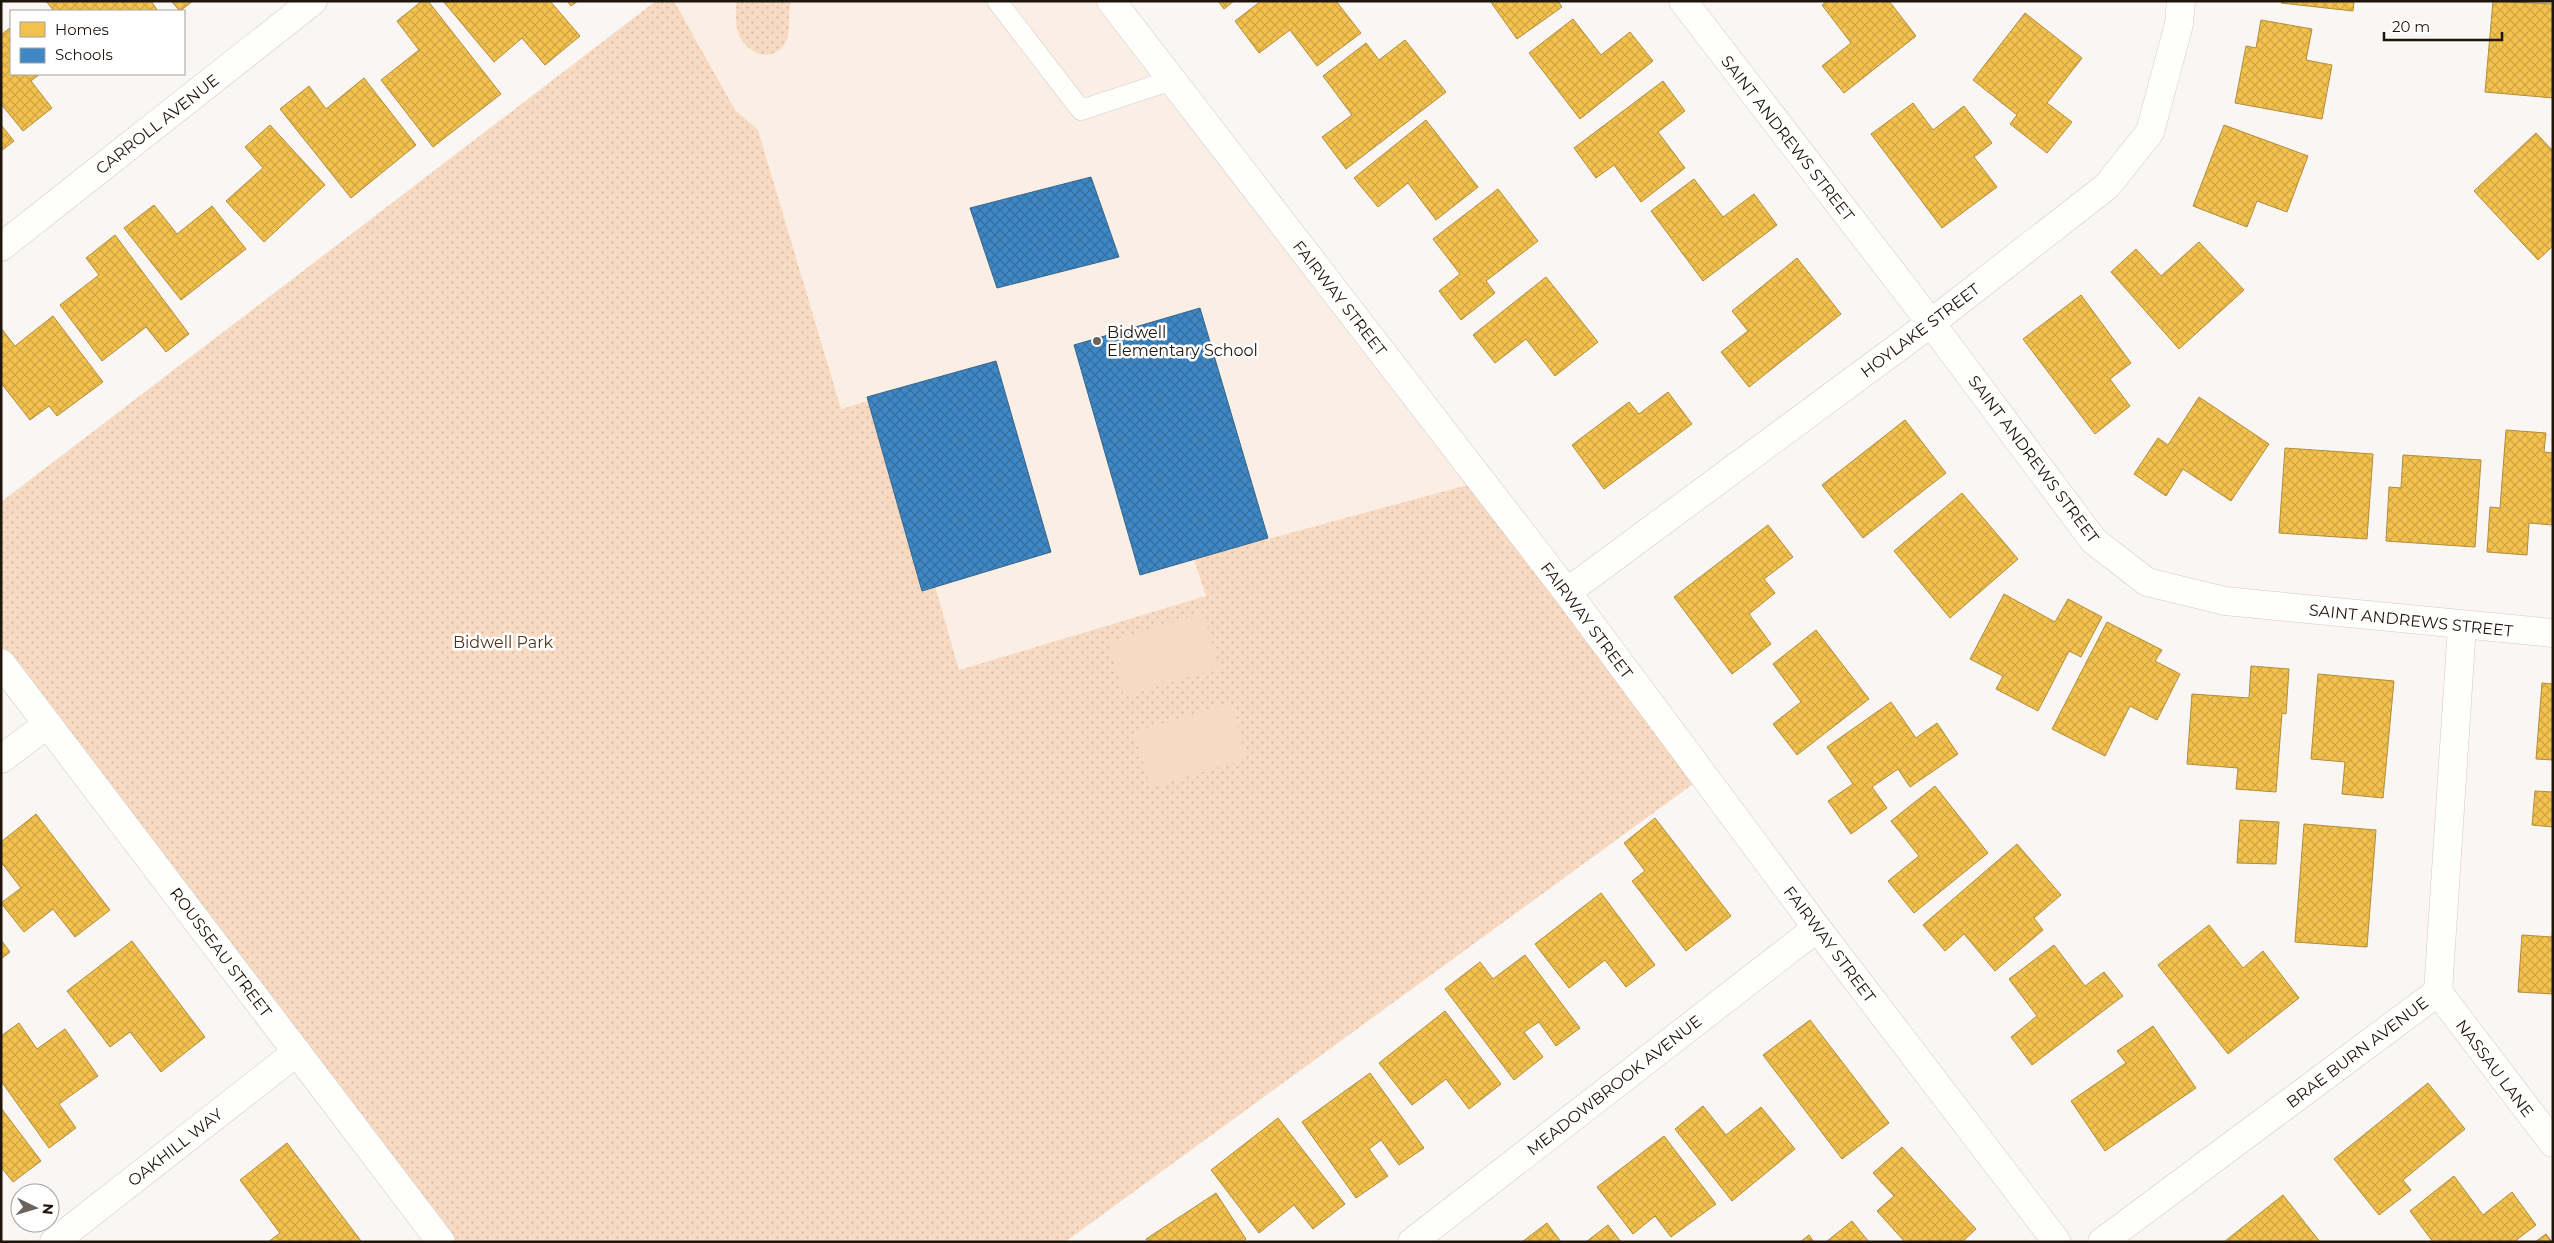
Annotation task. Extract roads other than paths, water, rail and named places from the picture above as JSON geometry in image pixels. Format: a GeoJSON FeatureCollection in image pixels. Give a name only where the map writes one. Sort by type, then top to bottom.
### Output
{"type":"FeatureCollection","features":[{"type":"Feature","properties":{"kind":"street","name":"CARROLL AVENUE"},"geometry":{"type":"LineString","coordinates":[[1,247],[313,1]]}},
{"type":"Feature","properties":{"kind":"street","name":"FAIRWAY STREET"},"geometry":{"type":"LineString","coordinates":[[1111,1],[1567,592],[1817,928],[2057,1242]]}},
{"type":"Feature","properties":{"kind":"street","name":"SAINT ANDREWS STREET"},"geometry":{"type":"LineString","coordinates":[[1682,1],[1931,323],[2094,541],[2147,582],[2224,601],[2462,626],[2553,633]]}},
{"type":"Feature","properties":{"kind":"street","name":"HOYLAKE STREET"},"geometry":{"type":"LineString","coordinates":[[1567,592],[1931,323],[2107,186],[2150,132],[2178,24],[2180,1]]}},
{"type":"Feature","properties":{"kind":"street","name":"BRAE BURN AVENUE"},"geometry":{"type":"LineString","coordinates":[[2102,1242],[2438,992],[2462,626]]}},
{"type":"Feature","properties":{"kind":"street","name":"ROUSSEAU STREET"},"geometry":{"type":"LineString","coordinates":[[1,663],[441,1242]]}},
{"type":"Feature","properties":{"kind":"street"},"geometry":{"type":"LineString","coordinates":[[1,759],[48,724]]}},
{"type":"Feature","properties":{"kind":"street","name":"MEADOWBROOK AVENUE"},"geometry":{"type":"LineString","coordinates":[[1412,1242],[1817,928]]}},
{"type":"Feature","properties":{"kind":"street","name":"NASSAU LANE"},"geometry":{"type":"LineString","coordinates":[[2438,992],[2553,1143]]}},
{"type":"Feature","properties":{"kind":"street","name":"OAKHILL WAY"},"geometry":{"type":"LineString","coordinates":[[54,1242],[297,1052]]}},
{"type":"Feature","properties":{"kind":"lane"},"geometry":{"type":"LineString","coordinates":[[997,1],[1081,110],[1172,80]]}},
{"type":"Feature","properties":{"kind":"place","name":"Bidwell Elementary School"},"geometry":{"type":"Point","coordinates":[1097,341]}},
{"type":"Feature","properties":{"kind":"park label","name":"Bidwell Park"},"geometry":{"type":"Point","coordinates":[503,642]}}]}
